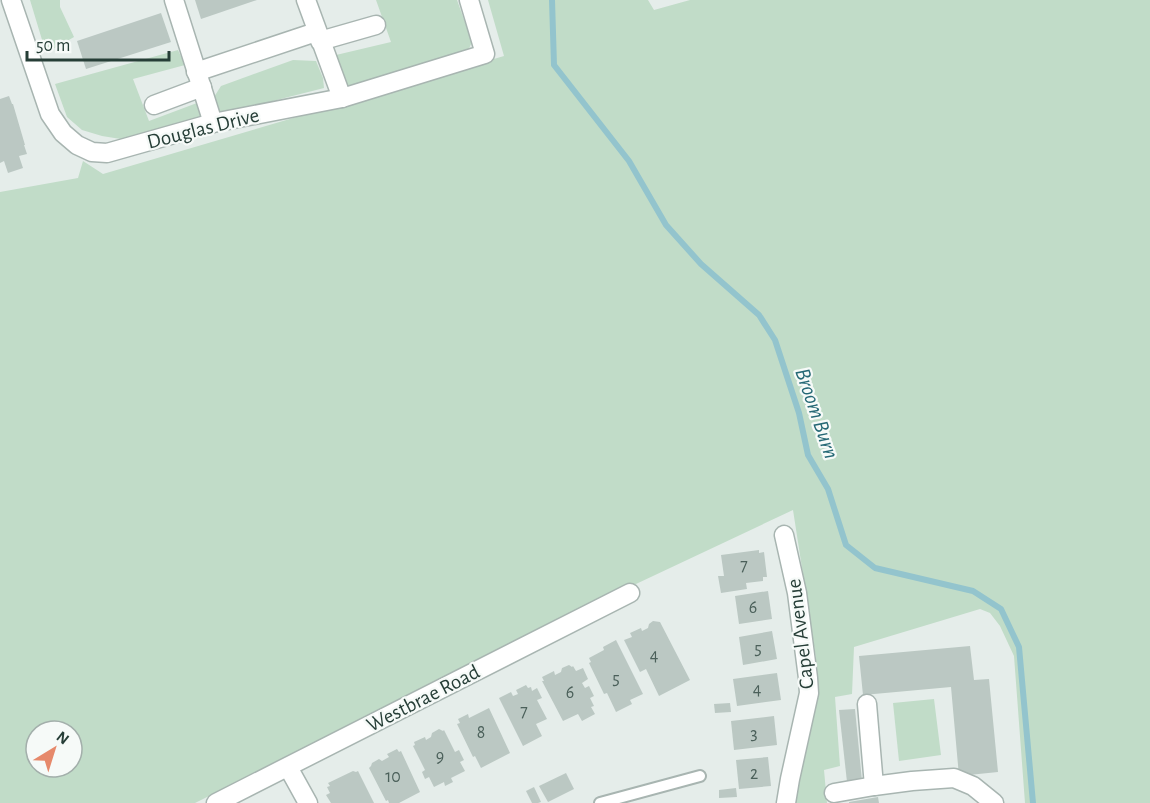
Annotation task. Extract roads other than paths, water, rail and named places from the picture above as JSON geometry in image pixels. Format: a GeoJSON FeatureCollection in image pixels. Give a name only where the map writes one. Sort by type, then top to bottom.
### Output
{"type":"FeatureCollection","features":[{"type":"Feature","properties":{"kind":"street","name":"Douglas Drive"},"geometry":{"type":"LineString","coordinates":[[11,0],[50,114],[63,133],[77,145],[92,152],[107,153],[213,123],[342,98],[485,54],[469,0]]}},
{"type":"Feature","properties":{"kind":"street"},"geometry":{"type":"LineString","coordinates":[[174,0],[213,123]]}},
{"type":"Feature","properties":{"kind":"street"},"geometry":{"type":"LineString","coordinates":[[306,0],[342,98]]}},
{"type":"Feature","properties":{"kind":"street"},"geometry":{"type":"LineString","coordinates":[[154,105],[199,80],[318,36],[376,25]]}},
{"type":"Feature","properties":{"kind":"street","name":"Capel Avenue"},"geometry":{"type":"LineString","coordinates":[[784,535],[797,593],[809,693],[786,803]]}},
{"type":"Feature","properties":{"kind":"street","name":"Westbrae Road"},"geometry":{"type":"LineString","coordinates":[[216,803],[630,593]]}},
{"type":"Feature","properties":{"kind":"street"},"geometry":{"type":"LineString","coordinates":[[867,704],[874,786]]}},
{"type":"Feature","properties":{"kind":"street"},"geometry":{"type":"LineString","coordinates":[[288,767],[308,803]]}},
{"type":"Feature","properties":{"kind":"street"},"geometry":{"type":"LineString","coordinates":[[834,793],[912,781],[954,778],[973,786],[994,803]]}},
{"type":"Feature","properties":{"kind":"lane"},"geometry":{"type":"LineString","coordinates":[[600,803],[700,776]]}},
{"type":"Feature","properties":{"kind":"waterway","name":"Broom Burn"},"geometry":{"type":"LineString","coordinates":[[552,0],[554,65],[629,161],[666,225],[701,264],[759,315],[775,340],[799,413],[808,455],[828,489],[846,545],[875,568],[973,591],[1001,609],[1019,647],[1033,803]]}}]}
